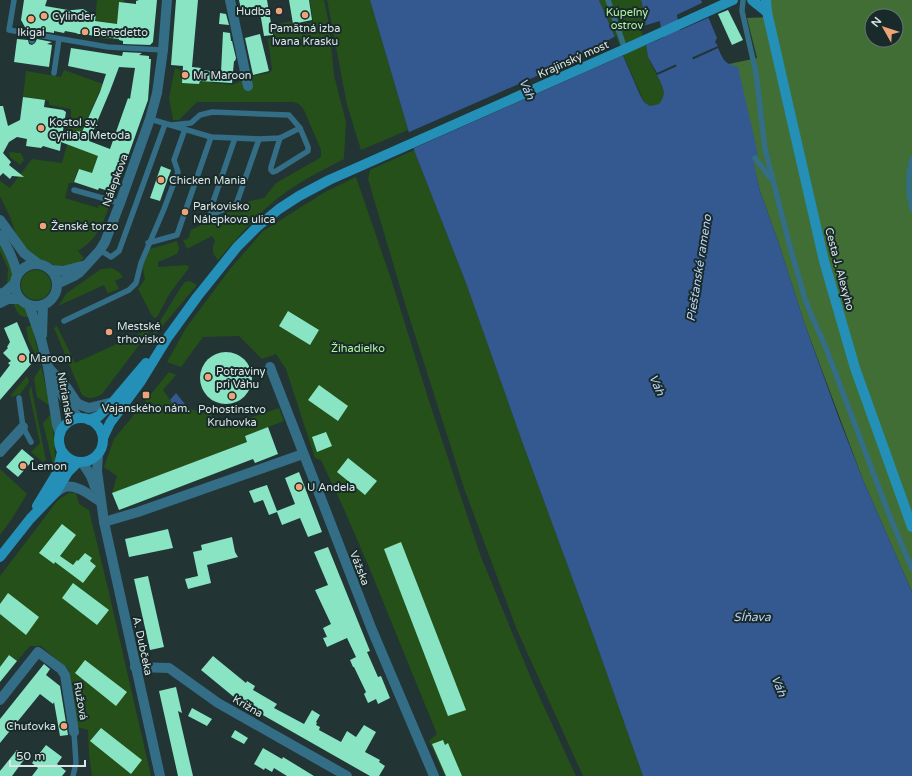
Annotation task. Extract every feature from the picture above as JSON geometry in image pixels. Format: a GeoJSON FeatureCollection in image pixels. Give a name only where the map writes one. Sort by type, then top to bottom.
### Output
{"type":"FeatureCollection","features":[{"type":"Feature","properties":{"kind":"main road","name":"Krajinský most"},"geometry":{"type":"LineString","coordinates":[[168,337],[227,259],[257,227],[278,209],[299,196],[329,180],[348,173],[733,0]]}},
{"type":"Feature","properties":{"kind":"main road"},"geometry":{"type":"LineString","coordinates":[[752,0],[767,12]]}},
{"type":"Feature","properties":{"kind":"main road","name":"Cesta J. Alexyho"},"geometry":{"type":"LineString","coordinates":[[766,0],[767,12],[824,261],[855,368],[912,527]]}},
{"type":"Feature","properties":{"kind":"main road"},"geometry":{"type":"LineString","coordinates":[[30,519],[57,473],[62,452],[59,441],[60,433],[66,424],[72,420],[99,416],[113,402],[168,337]]}},
{"type":"Feature","properties":{"kind":"main road"},"geometry":{"type":"LineString","coordinates":[[103,438],[110,423],[141,381],[168,337]]}},
{"type":"Feature","properties":{"kind":"main road"},"geometry":{"type":"LineString","coordinates":[[62,452],[71,460],[80,462],[90,460],[98,455],[103,444],[103,438],[98,427],[84,419]]}},
{"type":"Feature","properties":{"kind":"main road"},"geometry":{"type":"LineString","coordinates":[[0,557],[30,519],[56,492],[68,472],[80,462]]}},
{"type":"Feature","properties":{"kind":"street","name":"Nálepkova"},"geometry":{"type":"LineString","coordinates":[[57,284],[74,276],[100,250],[105,242],[120,204],[150,119],[157,93],[163,50],[167,0]]}},
{"type":"Feature","properties":{"kind":"street"},"geometry":{"type":"LineString","coordinates":[[230,0],[248,86]]}},
{"type":"Feature","properties":{"kind":"street"},"geometry":{"type":"LineString","coordinates":[[0,220],[24,253],[37,263]]}},
{"type":"Feature","properties":{"kind":"street"},"geometry":{"type":"LineString","coordinates":[[0,235],[15,261],[16,279],[16,293],[20,299],[29,305],[43,305],[54,297],[57,284],[56,276],[45,265],[37,263],[30,264],[24,267],[16,279],[5,292],[0,294]]}},
{"type":"Feature","properties":{"kind":"street"},"geometry":{"type":"LineString","coordinates":[[51,270],[63,271],[86,265]]}},
{"type":"Feature","properties":{"kind":"street"},"geometry":{"type":"LineString","coordinates":[[0,303],[8,299],[20,299]]}},
{"type":"Feature","properties":{"kind":"street","name":"Nitrianska"},"geometry":{"type":"LineString","coordinates":[[29,305],[41,339],[48,367],[57,425],[60,433]]}},
{"type":"Feature","properties":{"kind":"street","name":"Nitrianska"},"geometry":{"type":"LineString","coordinates":[[41,339],[43,305]]}},
{"type":"Feature","properties":{"kind":"street"},"geometry":{"type":"LineString","coordinates":[[48,367],[67,388],[77,403],[89,408],[113,402]]}},
{"type":"Feature","properties":{"kind":"street","name":"Nitrianska"},"geometry":{"type":"LineString","coordinates":[[48,367],[66,402],[84,419]]}},
{"type":"Feature","properties":{"kind":"street","name":"Vážska"},"geometry":{"type":"LineString","coordinates":[[270,367],[372,630],[434,776]]}},
{"type":"Feature","properties":{"kind":"street"},"geometry":{"type":"LineString","coordinates":[[0,452],[23,426]]}},
{"type":"Feature","properties":{"kind":"street"},"geometry":{"type":"LineString","coordinates":[[104,522],[138,512],[303,454]]}},
{"type":"Feature","properties":{"kind":"street","name":"A. Dubčeka"},"geometry":{"type":"LineString","coordinates":[[98,455],[97,471],[104,522],[160,776]]}},
{"type":"Feature","properties":{"kind":"street","name":"A. Dubčeka"},"geometry":{"type":"LineString","coordinates":[[80,462],[91,476],[101,502]]}},
{"type":"Feature","properties":{"kind":"street"},"geometry":{"type":"LineString","coordinates":[[56,492],[66,487],[74,488],[82,490],[101,502]]}},
{"type":"Feature","properties":{"kind":"street","name":"Ružová"},"geometry":{"type":"LineString","coordinates":[[0,700],[38,652],[61,669],[65,675],[74,732]]}},
{"type":"Feature","properties":{"kind":"street","name":"Krížna"},"geometry":{"type":"LineString","coordinates":[[136,667],[169,668],[218,703],[348,776]]}},
{"type":"Feature","properties":{"kind":"lane"},"geometry":{"type":"LineString","coordinates":[[14,0],[9,30],[32,38],[59,39],[108,47],[163,50]]}},
{"type":"Feature","properties":{"kind":"lane"},"geometry":{"type":"LineString","coordinates":[[608,0],[625,49]]}},
{"type":"Feature","properties":{"kind":"lane"},"geometry":{"type":"LineString","coordinates":[[743,0],[742,10],[756,73],[765,149],[772,181],[805,299],[824,343],[885,505],[912,569]]}},
{"type":"Feature","properties":{"kind":"lane"},"geometry":{"type":"LineString","coordinates":[[54,73],[59,39]]}},
{"type":"Feature","properties":{"kind":"lane"},"geometry":{"type":"LineString","coordinates":[[171,125],[191,123],[200,115],[212,112],[289,115],[300,128],[308,147],[308,151],[273,172],[271,167],[280,138]]}},
{"type":"Feature","properties":{"kind":"lane"},"geometry":{"type":"LineString","coordinates":[[150,119],[211,137],[259,139],[280,138],[300,128]]}},
{"type":"Feature","properties":{"kind":"lane"},"geometry":{"type":"LineString","coordinates":[[100,250],[111,257],[119,251],[165,124]]}},
{"type":"Feature","properties":{"kind":"lane"},"geometry":{"type":"LineString","coordinates":[[64,321],[133,287],[138,276],[140,263],[164,209],[178,172],[174,160],[185,130]]}},
{"type":"Feature","properties":{"kind":"lane"},"geometry":{"type":"LineString","coordinates":[[148,243],[177,235],[211,137]]}},
{"type":"Feature","properties":{"kind":"lane"},"geometry":{"type":"LineString","coordinates":[[234,138],[210,211],[211,214],[235,205],[237,202],[259,139]]}},
{"type":"Feature","properties":{"kind":"lane"},"geometry":{"type":"LineString","coordinates":[[755,158],[772,181]]}},
{"type":"Feature","properties":{"kind":"lane"},"geometry":{"type":"LineString","coordinates":[[912,159],[910,168],[910,202],[912,209]]}},
{"type":"Feature","properties":{"kind":"lane"},"geometry":{"type":"LineString","coordinates":[[74,190],[120,204]]}},
{"type":"Feature","properties":{"kind":"lane"},"geometry":{"type":"LineString","coordinates":[[19,398],[23,426],[31,442]]}},
{"type":"Feature","properties":{"kind":"lane"},"geometry":{"type":"LineString","coordinates":[[73,776],[76,763],[74,732]]}},
{"type":"Feature","properties":{"kind":"green space"},"geometry":{"type":"Polygon","coordinates":[[[97,0],[124,0],[124,2],[119,2],[118,10],[123,11],[119,40],[95,38],[96,36],[111,38],[113,24],[95,20],[97,0]]]}},
{"type":"Feature","properties":{"kind":"green space"},"geometry":{"type":"Polygon","coordinates":[[[310,0],[324,0],[329,24],[334,75],[346,122],[344,159],[318,172],[285,192],[254,220],[218,260],[213,249],[215,241],[212,236],[187,249],[183,240],[188,239],[191,230],[250,201],[264,198],[276,183],[321,157],[321,150],[304,110],[299,104],[293,102],[197,102],[179,120],[173,120],[169,98],[175,68],[213,83],[232,85],[253,76],[269,73],[272,70],[268,39],[274,36],[273,25],[291,21],[292,26],[313,22],[310,0]]]}},
{"type":"Feature","properties":{"kind":"green space"},"geometry":{"type":"Polygon","coordinates":[[[327,0],[370,0],[408,130],[361,150],[347,105],[327,0]]]}},
{"type":"Feature","properties":{"kind":"green space","name":"Kúpeľný ostrov"},"geometry":{"type":"Polygon","coordinates":[[[599,0],[641,0],[646,19],[644,32],[648,57],[663,88],[664,98],[659,104],[650,106],[644,102],[599,0]]]}},
{"type":"Feature","properties":{"kind":"green space"},"geometry":{"type":"Polygon","coordinates":[[[767,0],[912,0],[912,592],[863,480],[805,325],[760,191],[729,64],[757,58],[747,18],[769,17],[767,0]]]}},
{"type":"Feature","properties":{"kind":"green space"},"geometry":{"type":"Polygon","coordinates":[[[64,70],[103,84],[79,137],[68,129],[71,118],[71,109],[49,105],[49,101],[23,97],[26,71],[61,77],[64,70]]]}},
{"type":"Feature","properties":{"kind":"green space"},"geometry":{"type":"Polygon","coordinates":[[[69,137],[98,156],[92,173],[78,169],[73,183],[69,183],[65,198],[98,208],[99,205],[109,206],[98,232],[84,247],[78,251],[84,258],[77,263],[66,267],[56,266],[33,257],[16,234],[0,196],[0,181],[10,188],[32,159],[62,163],[69,137]]]}},
{"type":"Feature","properties":{"kind":"green space"},"geometry":{"type":"Polygon","coordinates":[[[414,150],[466,283],[643,776],[583,776],[517,630],[465,491],[406,307],[368,179],[370,170],[414,150]]]}},
{"type":"Feature","properties":{"kind":"green space"},"geometry":{"type":"Polygon","coordinates":[[[9,152],[21,153],[24,160],[20,165],[10,157],[9,152]]]}},
{"type":"Feature","properties":{"kind":"green space","name":"Žihadielko"},"geometry":{"type":"Polygon","coordinates":[[[356,177],[392,282],[428,398],[481,557],[533,683],[576,776],[445,776],[429,741],[437,734],[343,507],[321,460],[315,458],[286,369],[276,354],[262,359],[239,336],[203,337],[181,367],[167,362],[186,328],[230,269],[263,231],[325,192],[356,177]]]}},
{"type":"Feature","properties":{"kind":"green space"},"geometry":{"type":"Polygon","coordinates":[[[177,241],[179,249],[177,254],[158,262],[158,267],[187,265],[189,268],[170,293],[157,317],[154,318],[138,289],[145,279],[142,264],[150,249],[177,241]]]}},
{"type":"Feature","properties":{"kind":"green space"},"geometry":{"type":"Polygon","coordinates":[[[0,242],[9,259],[12,271],[11,282],[7,288],[8,269],[0,251],[0,242]]]}},
{"type":"Feature","properties":{"kind":"green space"},"geometry":{"type":"Polygon","coordinates":[[[112,268],[119,272],[123,277],[115,281],[119,289],[108,293],[104,285],[58,306],[67,293],[101,269],[112,268]]]}},
{"type":"Feature","properties":{"kind":"green space"},"geometry":{"type":"Polygon","coordinates":[[[36,270],[47,274],[51,285],[47,296],[36,300],[25,296],[21,285],[25,274],[36,270]]]}},
{"type":"Feature","properties":{"kind":"green space"},"geometry":{"type":"Polygon","coordinates":[[[190,281],[197,285],[143,349],[181,287],[185,282],[190,281]]]}},
{"type":"Feature","properties":{"kind":"green space"},"geometry":{"type":"Polygon","coordinates":[[[13,302],[24,306],[30,316],[23,317],[18,314],[13,302]]]}},
{"type":"Feature","properties":{"kind":"green space"},"geometry":{"type":"Polygon","coordinates":[[[32,325],[50,406],[37,397],[34,378],[41,367],[28,339],[26,327],[32,325]]]}},
{"type":"Feature","properties":{"kind":"green space"},"geometry":{"type":"Polygon","coordinates":[[[57,326],[75,363],[152,328],[102,394],[90,398],[82,395],[54,328],[57,326]]]}},
{"type":"Feature","properties":{"kind":"green space"},"geometry":{"type":"Polygon","coordinates":[[[169,372],[176,375],[163,390],[173,404],[171,412],[188,408],[235,423],[279,408],[284,421],[245,436],[247,442],[112,493],[117,476],[104,467],[114,439],[169,372]]]}},
{"type":"Feature","properties":{"kind":"green space"},"geometry":{"type":"Polygon","coordinates":[[[27,376],[29,382],[20,394],[12,397],[11,395],[27,376]]]}},
{"type":"Feature","properties":{"kind":"green space"},"geometry":{"type":"Polygon","coordinates":[[[31,386],[46,460],[43,462],[31,452],[40,443],[29,392],[31,386]]]}},
{"type":"Feature","properties":{"kind":"green space"},"geometry":{"type":"Polygon","coordinates":[[[52,413],[55,455],[55,462],[53,464],[43,423],[52,413]]]}},
{"type":"Feature","properties":{"kind":"green space"},"geometry":{"type":"Polygon","coordinates":[[[0,469],[27,494],[0,535],[0,469]]]}},
{"type":"Feature","properties":{"kind":"green space"},"geometry":{"type":"Polygon","coordinates":[[[69,493],[76,493],[79,504],[89,510],[151,776],[92,776],[88,730],[78,727],[69,670],[41,646],[30,646],[17,661],[9,655],[0,667],[0,576],[58,500],[69,493]]]}},
{"type":"Feature","properties":{"kind":"water","name":"Sĺňava"},"geometry":{"type":"Polygon","coordinates":[[[370,0],[599,0],[640,95],[644,102],[650,106],[659,104],[664,93],[657,75],[684,63],[693,76],[695,73],[692,60],[718,48],[725,61],[738,67],[758,154],[753,159],[760,191],[805,325],[838,416],[863,480],[912,592],[912,776],[643,776],[466,283],[414,150],[370,0]]]}},
{"type":"Feature","properties":{"kind":"water"},"geometry":{"type":"Polygon","coordinates":[[[641,0],[701,0],[717,38],[715,42],[718,46],[691,58],[687,54],[684,56],[683,61],[657,73],[648,57],[644,32],[646,19],[641,0]]]}},
{"type":"Feature","properties":{"kind":"water"},"geometry":{"type":"Polygon","coordinates":[[[176,393],[188,408],[171,413],[169,409],[173,404],[170,400],[176,393]]]}},
{"type":"Feature","properties":{"kind":"pier"},"geometry":{"type":"Polygon","coordinates":[[[704,2],[710,17],[644,46],[642,32],[643,26],[670,18],[704,2]]]}},
{"type":"Feature","properties":{"kind":"pier"},"geometry":{"type":"Polygon","coordinates":[[[616,36],[624,55],[412,149],[407,133],[571,61],[616,36]]]}},
{"type":"Feature","properties":{"kind":"building"},"geometry":{"type":"Polygon","coordinates":[[[24,0],[47,0],[45,6],[68,10],[83,9],[91,14],[96,14],[95,21],[117,24],[119,2],[136,4],[136,1],[139,0],[157,0],[153,42],[150,45],[123,44],[123,41],[119,39],[65,31],[64,33],[54,31],[54,33],[26,29],[21,20],[24,0]]]}},
{"type":"Feature","properties":{"kind":"building"},"geometry":{"type":"Polygon","coordinates":[[[176,0],[198,0],[192,67],[201,68],[200,70],[221,72],[223,32],[230,33],[236,58],[234,61],[232,83],[200,81],[199,84],[182,83],[183,66],[171,65],[176,0]]]}},
{"type":"Feature","properties":{"kind":"building"},"geometry":{"type":"Polygon","coordinates":[[[239,0],[267,0],[273,35],[264,36],[259,6],[241,9],[239,0]]]}},
{"type":"Feature","properties":{"kind":"building"},"geometry":{"type":"Polygon","coordinates":[[[289,0],[309,0],[312,20],[293,24],[289,0]]]}},
{"type":"Feature","properties":{"kind":"building"},"geometry":{"type":"Polygon","coordinates":[[[728,10],[743,40],[732,45],[718,14],[728,10]]]}},
{"type":"Feature","properties":{"kind":"building"},"geometry":{"type":"Polygon","coordinates":[[[220,13],[226,14],[229,25],[219,24],[220,13]]]}},
{"type":"Feature","properties":{"kind":"building"},"geometry":{"type":"Polygon","coordinates":[[[260,34],[269,71],[253,75],[245,38],[260,34]]]}},
{"type":"Feature","properties":{"kind":"building"},"geometry":{"type":"Polygon","coordinates":[[[17,39],[28,40],[29,44],[32,45],[37,39],[52,42],[47,44],[52,45],[49,67],[14,62],[17,39]]]}},
{"type":"Feature","properties":{"kind":"building"},"geometry":{"type":"Polygon","coordinates":[[[71,48],[122,56],[123,52],[142,53],[139,55],[149,56],[149,59],[151,59],[148,100],[115,193],[99,188],[98,190],[74,182],[79,169],[92,173],[98,156],[61,142],[60,151],[43,146],[41,148],[26,146],[27,139],[17,137],[9,142],[3,153],[11,162],[9,165],[24,177],[12,176],[10,179],[3,173],[0,176],[0,106],[3,106],[8,126],[20,120],[23,97],[45,100],[44,107],[63,110],[66,112],[62,137],[75,131],[82,132],[100,92],[106,74],[68,66],[71,48]],[[119,67],[89,141],[110,149],[128,98],[130,99],[135,68],[119,67]]]}},
{"type":"Feature","properties":{"kind":"building"},"geometry":{"type":"Polygon","coordinates":[[[161,166],[171,170],[160,201],[150,198],[161,166]]]}},
{"type":"Feature","properties":{"kind":"building"},"geometry":{"type":"Polygon","coordinates":[[[288,311],[319,330],[310,345],[279,326],[288,311]]]}},
{"type":"Feature","properties":{"kind":"building"},"geometry":{"type":"Polygon","coordinates":[[[17,322],[33,360],[0,400],[0,378],[10,365],[8,363],[11,361],[3,353],[8,348],[7,347],[10,342],[4,328],[17,322]]]}},
{"type":"Feature","properties":{"kind":"building"},"geometry":{"type":"Polygon","coordinates":[[[226,352],[236,354],[244,360],[250,368],[252,378],[250,388],[244,396],[236,402],[226,404],[216,402],[208,396],[202,388],[200,378],[202,368],[208,360],[216,354],[226,352]]]}},
{"type":"Feature","properties":{"kind":"building"},"geometry":{"type":"Polygon","coordinates":[[[319,385],[348,406],[338,421],[308,400],[319,385]]]}},
{"type":"Feature","properties":{"kind":"building"},"geometry":{"type":"Polygon","coordinates":[[[268,427],[278,454],[255,463],[253,459],[119,510],[112,493],[247,442],[245,436],[268,427]]]}},
{"type":"Feature","properties":{"kind":"building"},"geometry":{"type":"Polygon","coordinates":[[[326,432],[332,446],[317,452],[312,437],[326,432]]]}},
{"type":"Feature","properties":{"kind":"building"},"geometry":{"type":"Polygon","coordinates":[[[22,449],[34,459],[18,477],[6,467],[22,449]]]}},
{"type":"Feature","properties":{"kind":"building"},"geometry":{"type":"Polygon","coordinates":[[[348,458],[377,481],[365,495],[337,472],[348,458]]]}},
{"type":"Feature","properties":{"kind":"building"},"geometry":{"type":"Polygon","coordinates":[[[299,472],[322,532],[308,537],[300,518],[282,525],[277,512],[269,515],[263,500],[254,503],[249,491],[267,485],[277,511],[295,504],[285,478],[299,472]]]}},
{"type":"Feature","properties":{"kind":"building"},"geometry":{"type":"Polygon","coordinates":[[[62,524],[76,535],[60,556],[73,565],[85,553],[92,558],[90,561],[96,566],[83,583],[55,562],[54,564],[39,553],[62,524]]]}},
{"type":"Feature","properties":{"kind":"building"},"geometry":{"type":"Polygon","coordinates":[[[168,529],[173,548],[129,557],[125,539],[168,529]]]}},
{"type":"Feature","properties":{"kind":"building"},"geometry":{"type":"Polygon","coordinates":[[[232,537],[235,552],[238,557],[207,565],[211,583],[188,589],[185,579],[198,576],[193,552],[202,550],[201,545],[232,537]]]}},
{"type":"Feature","properties":{"kind":"building"},"geometry":{"type":"Polygon","coordinates":[[[401,542],[466,710],[448,716],[384,549],[401,542]]]}},
{"type":"Feature","properties":{"kind":"building"},"geometry":{"type":"Polygon","coordinates":[[[328,547],[370,651],[367,652],[378,677],[381,676],[390,698],[378,704],[376,699],[368,703],[364,694],[366,692],[350,660],[356,657],[347,638],[327,647],[323,638],[327,637],[323,628],[331,624],[315,590],[328,585],[314,552],[328,547]]]}},
{"type":"Feature","properties":{"kind":"building"},"geometry":{"type":"Polygon","coordinates":[[[148,576],[164,647],[150,650],[134,579],[148,576]]]}},
{"type":"Feature","properties":{"kind":"building"},"geometry":{"type":"Polygon","coordinates":[[[73,583],[109,610],[97,625],[62,598],[73,583]]]}},
{"type":"Feature","properties":{"kind":"building"},"geometry":{"type":"Polygon","coordinates":[[[8,593],[39,617],[26,635],[0,614],[0,604],[8,593]]]}},
{"type":"Feature","properties":{"kind":"building"},"geometry":{"type":"Polygon","coordinates":[[[9,655],[17,661],[0,682],[0,667],[9,655]]]}},
{"type":"Feature","properties":{"kind":"building"},"geometry":{"type":"Polygon","coordinates":[[[213,656],[246,683],[247,681],[255,686],[253,690],[277,704],[274,708],[304,724],[312,710],[320,715],[316,722],[316,725],[320,727],[319,730],[341,742],[347,731],[356,737],[364,725],[376,732],[365,752],[380,760],[379,762],[385,766],[379,776],[370,776],[240,702],[201,670],[213,656]]]}},
{"type":"Feature","properties":{"kind":"building"},"geometry":{"type":"Polygon","coordinates":[[[85,660],[127,692],[116,706],[75,673],[85,660]]]}},
{"type":"Feature","properties":{"kind":"building"},"geometry":{"type":"Polygon","coordinates":[[[44,664],[50,669],[46,675],[60,686],[68,735],[60,736],[54,702],[53,704],[40,694],[0,743],[0,719],[44,664]]]}},
{"type":"Feature","properties":{"kind":"building"},"geometry":{"type":"Polygon","coordinates":[[[176,687],[182,713],[178,711],[193,776],[178,776],[159,691],[176,687]]]}},
{"type":"Feature","properties":{"kind":"building"},"geometry":{"type":"Polygon","coordinates":[[[192,708],[212,719],[207,726],[188,716],[192,708]]]}},
{"type":"Feature","properties":{"kind":"building"},"geometry":{"type":"Polygon","coordinates":[[[101,728],[142,760],[131,774],[90,741],[101,728]]]}},
{"type":"Feature","properties":{"kind":"building"},"geometry":{"type":"Polygon","coordinates":[[[235,730],[248,738],[244,744],[231,737],[235,730]]]}},
{"type":"Feature","properties":{"kind":"building"},"geometry":{"type":"Polygon","coordinates":[[[443,740],[445,745],[448,743],[462,776],[446,776],[432,744],[443,740]]]}},
{"type":"Feature","properties":{"kind":"building"},"geometry":{"type":"Polygon","coordinates":[[[46,745],[62,757],[57,764],[66,771],[62,776],[32,776],[38,768],[32,763],[46,745]]]}},
{"type":"Feature","properties":{"kind":"building"},"geometry":{"type":"Polygon","coordinates":[[[263,748],[282,759],[283,757],[314,776],[287,776],[274,768],[272,772],[265,768],[264,770],[254,764],[263,748]]]}},
{"type":"Feature","properties":{"kind":"building"},"geometry":{"type":"Polygon","coordinates":[[[17,750],[26,757],[12,776],[0,776],[0,771],[17,750]]]}},
{"type":"Feature","properties":{"kind":"waterway","name":"Piešťanské rameno"},"geometry":{"type":"LineString","coordinates":[[668,0],[668,16],[671,33],[697,89]]}},
{"type":"Feature","properties":{"kind":"place","name":"Hudba"},"geometry":{"type":"Point","coordinates":[279,11]}},
{"type":"Feature","properties":{"kind":"place","name":"Pamätná izba Ivana Krasku"},"geometry":{"type":"Point","coordinates":[305,15]}},
{"type":"Feature","properties":{"kind":"place","name":"Cylinder"},"geometry":{"type":"Point","coordinates":[44,16]}},
{"type":"Feature","properties":{"kind":"place","name":"Ikigai"},"geometry":{"type":"Point","coordinates":[31,19]}},
{"type":"Feature","properties":{"kind":"place","name":"Benedetto"},"geometry":{"type":"Point","coordinates":[85,32]}},
{"type":"Feature","properties":{"kind":"place","name":"Mr Maroon"},"geometry":{"type":"Point","coordinates":[185,75]}},
{"type":"Feature","properties":{"kind":"place","name":"Kostol sv. Cyrila a Metoda"},"geometry":{"type":"Point","coordinates":[41,128]}},
{"type":"Feature","properties":{"kind":"place","name":"Chicken Mania"},"geometry":{"type":"Point","coordinates":[161,180]}},
{"type":"Feature","properties":{"kind":"place","name":"Parkovisko Nálepkova ulica"},"geometry":{"type":"Point","coordinates":[185,212]}},
{"type":"Feature","properties":{"kind":"place","name":"Ženské torzo"},"geometry":{"type":"Point","coordinates":[43,226]}},
{"type":"Feature","properties":{"kind":"place","name":"Mestské trhovisko"},"geometry":{"type":"Point","coordinates":[109,332]}},
{"type":"Feature","properties":{"kind":"place","name":"Maroon"},"geometry":{"type":"Point","coordinates":[22,358]}},
{"type":"Feature","properties":{"kind":"place","name":"Potraviny pri Váhu"},"geometry":{"type":"Point","coordinates":[208,377]}},
{"type":"Feature","properties":{"kind":"place","name":"Vajanského nám."},"geometry":{"type":"Point","coordinates":[146,395]}},
{"type":"Feature","properties":{"kind":"place","name":"Pohostinstvo Kruhovka"},"geometry":{"type":"Point","coordinates":[232,396]}},
{"type":"Feature","properties":{"kind":"place","name":"Lemon"},"geometry":{"type":"Point","coordinates":[23,466]}},
{"type":"Feature","properties":{"kind":"place","name":"U Andela"},"geometry":{"type":"Point","coordinates":[299,487]}},
{"type":"Feature","properties":{"kind":"place","name":"Chuťovka"},"geometry":{"type":"Point","coordinates":[64,726]}},
{"type":"Feature","properties":{"kind":"water label","name":"Váh"},"geometry":{"type":"Point","coordinates":[527,89]}},
{"type":"Feature","properties":{"kind":"water label","name":"Váh"},"geometry":{"type":"Point","coordinates":[657,385]}},
{"type":"Feature","properties":{"kind":"water label","name":"Váh"},"geometry":{"type":"Point","coordinates":[779,686]}}]}
